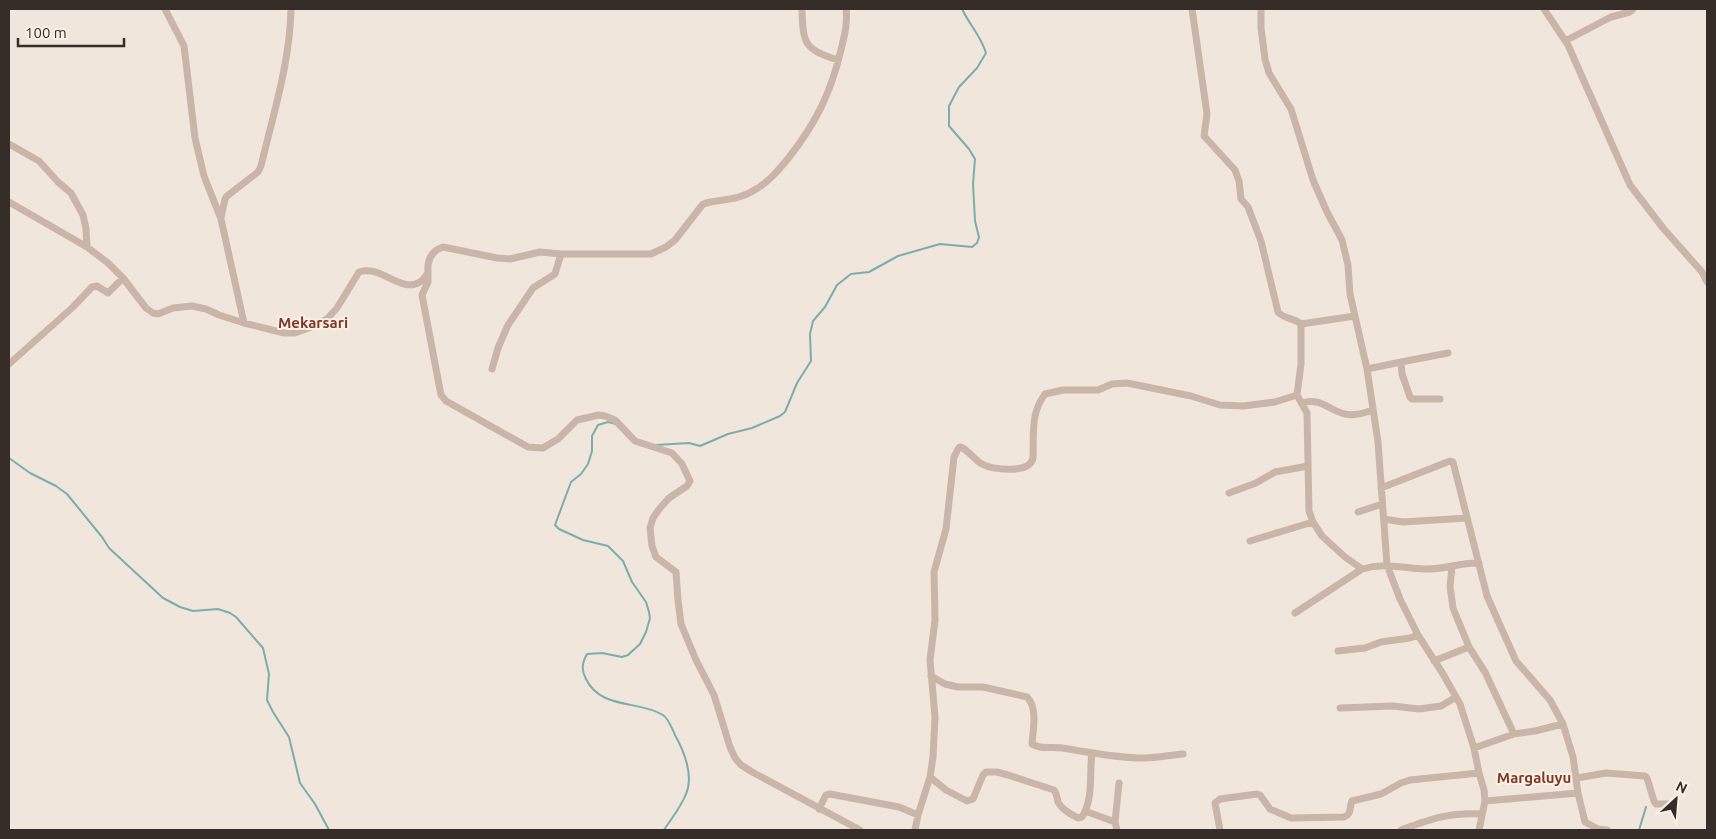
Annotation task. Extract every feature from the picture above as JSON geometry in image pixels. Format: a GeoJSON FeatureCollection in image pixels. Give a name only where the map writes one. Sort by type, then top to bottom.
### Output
{"type":"FeatureCollection","features":[{"type":"Feature","properties":{"kind":"street"},"geometry":{"type":"LineString","coordinates":[[165,9],[184,46],[195,138],[204,176],[221,219],[244,324]]}},
{"type":"Feature","properties":{"kind":"street"},"geometry":{"type":"LineString","coordinates":[[221,219],[225,199],[258,172],[261,166],[280,85],[291,9]]}},
{"type":"Feature","properties":{"kind":"street"},"geometry":{"type":"LineString","coordinates":[[802,9],[803,32],[806,43],[818,53],[838,60]]}},
{"type":"Feature","properties":{"kind":"street"},"geometry":{"type":"LineString","coordinates":[[846,9],[847,17],[838,60],[822,106],[805,137],[783,164],[762,185],[750,193],[734,199],[703,204],[675,240],[666,247],[650,254],[561,254],[540,252],[510,259],[443,247],[436,249],[432,253],[428,266],[428,282],[422,295],[442,395],[446,401],[528,447],[543,448],[558,439],[577,420],[599,415],[615,420],[634,441],[672,453],[682,464],[690,481],[687,486],[669,498],[653,518],[650,528],[652,546],[656,557],[676,572],[681,624],[696,660],[714,695],[730,746],[741,765],[860,830]]}},
{"type":"Feature","properties":{"kind":"street"},"geometry":{"type":"LineString","coordinates":[[1192,9],[1207,114],[1204,136],[1235,170],[1239,181],[1241,199],[1248,207],[1261,241],[1278,312],[1281,316],[1297,320],[1301,324],[1301,364],[1297,394],[1307,414],[1308,504],[1313,522],[1322,536],[1345,557],[1362,569]]}},
{"type":"Feature","properties":{"kind":"street"},"geometry":{"type":"LineString","coordinates":[[1261,9],[1261,28],[1269,73],[1291,109],[1313,180],[1342,240],[1348,265],[1350,294],[1367,369],[1378,442],[1387,565],[1400,599],[1418,635],[1460,704],[1474,748],[1484,790],[1485,801],[1479,830]]}},
{"type":"Feature","properties":{"kind":"street"},"geometry":{"type":"LineString","coordinates":[[1544,9],[1566,41],[1630,184],[1663,228],[1702,272],[1707,282]]}},
{"type":"Feature","properties":{"kind":"street"},"geometry":{"type":"LineString","coordinates":[[1608,9],[1611,17]]}},
{"type":"Feature","properties":{"kind":"street"},"geometry":{"type":"LineString","coordinates":[[1566,41],[1611,17],[1630,12],[1633,9]]}},
{"type":"Feature","properties":{"kind":"street"},"geometry":{"type":"LineString","coordinates":[[9,144],[40,161],[58,182],[71,193],[83,215],[87,247]]}},
{"type":"Feature","properties":{"kind":"street"},"geometry":{"type":"LineString","coordinates":[[9,202],[87,247],[108,263],[152,313],[158,314],[182,306],[192,306],[206,309],[244,324],[284,333],[296,333],[327,319],[337,308],[360,272],[366,269],[374,270],[409,285],[419,282],[428,273]]}},
{"type":"Feature","properties":{"kind":"street"},"geometry":{"type":"LineString","coordinates":[[492,369],[498,348],[508,325],[533,288],[555,274],[561,254]]}},
{"type":"Feature","properties":{"kind":"street"},"geometry":{"type":"LineString","coordinates":[[9,364],[73,307],[92,287],[96,286],[108,292],[123,278]]}},
{"type":"Feature","properties":{"kind":"street"},"geometry":{"type":"LineString","coordinates":[[1301,324],[1355,316]]}},
{"type":"Feature","properties":{"kind":"street"},"geometry":{"type":"LineString","coordinates":[[1367,369],[1448,353]]}},
{"type":"Feature","properties":{"kind":"street"},"geometry":{"type":"LineString","coordinates":[[1401,362],[1402,374],[1412,399],[1440,398]]}},
{"type":"Feature","properties":{"kind":"street"},"geometry":{"type":"LineString","coordinates":[[915,830],[930,777],[933,757],[935,717],[930,660],[935,620],[934,572],[946,529],[954,456],[958,448],[964,448],[975,460],[990,468],[1022,468],[1028,466],[1033,458],[1032,425],[1041,398],[1045,394],[1063,390],[1098,390],[1112,384],[1127,383],[1191,396],[1220,405],[1242,406],[1275,402],[1297,394]]}},
{"type":"Feature","properties":{"kind":"street"},"geometry":{"type":"LineString","coordinates":[[1302,403],[1310,400],[1320,402],[1344,414],[1361,414],[1373,410]]}},
{"type":"Feature","properties":{"kind":"street"},"geometry":{"type":"LineString","coordinates":[[1381,488],[1451,461],[1487,596],[1508,646],[1516,662],[1550,700],[1563,724],[1573,756],[1578,793],[1585,822],[1598,829],[1606,830]]}},
{"type":"Feature","properties":{"kind":"street"},"geometry":{"type":"LineString","coordinates":[[1229,493],[1256,483],[1275,472],[1308,466]]}},
{"type":"Feature","properties":{"kind":"street"},"geometry":{"type":"LineString","coordinates":[[1358,512],[1382,504]]}},
{"type":"Feature","properties":{"kind":"street"},"geometry":{"type":"LineString","coordinates":[[1384,519],[1403,522],[1467,518]]}},
{"type":"Feature","properties":{"kind":"street"},"geometry":{"type":"LineString","coordinates":[[1250,542],[1313,522]]}},
{"type":"Feature","properties":{"kind":"street"},"geometry":{"type":"LineString","coordinates":[[1295,613],[1362,569],[1375,565],[1425,569],[1479,563]]}},
{"type":"Feature","properties":{"kind":"street"},"geometry":{"type":"LineString","coordinates":[[1452,567],[1450,586],[1453,608],[1469,647],[1486,672],[1514,734]]}},
{"type":"Feature","properties":{"kind":"street"},"geometry":{"type":"LineString","coordinates":[[1338,650],[1365,648],[1381,642],[1418,635]]}},
{"type":"Feature","properties":{"kind":"street"},"geometry":{"type":"LineString","coordinates":[[1434,661],[1469,647]]}},
{"type":"Feature","properties":{"kind":"street"},"geometry":{"type":"LineString","coordinates":[[931,676],[945,684],[958,687],[983,687],[1027,697],[1031,701],[1033,708],[1032,744],[1036,746],[1059,747],[1146,758],[1183,754]]}},
{"type":"Feature","properties":{"kind":"street"},"geometry":{"type":"LineString","coordinates":[[1340,708],[1393,706],[1419,709],[1441,706],[1456,697]]}},
{"type":"Feature","properties":{"kind":"street"},"geometry":{"type":"LineString","coordinates":[[1474,748],[1514,734],[1536,732],[1563,724]]}},
{"type":"Feature","properties":{"kind":"street"},"geometry":{"type":"LineString","coordinates":[[930,777],[946,790],[967,801],[972,799],[986,772],[997,772],[1056,791],[1060,805],[1064,810],[1078,818],[1082,817],[1085,811],[1090,788],[1092,752]]}},
{"type":"Feature","properties":{"kind":"street"},"geometry":{"type":"LineString","coordinates":[[1220,830],[1215,803],[1220,799],[1257,794],[1260,795],[1270,809],[1291,818],[1344,817],[1350,811],[1352,801],[1381,794],[1410,780],[1479,773]]}},
{"type":"Feature","properties":{"kind":"street"},"geometry":{"type":"LineString","coordinates":[[1577,778],[1606,773],[1644,776],[1647,778],[1656,804],[1669,804]]}},
{"type":"Feature","properties":{"kind":"street"},"geometry":{"type":"LineString","coordinates":[[1117,830],[1115,822],[1119,783]]}},
{"type":"Feature","properties":{"kind":"street"},"geometry":{"type":"LineString","coordinates":[[1485,801],[1578,793]]}},
{"type":"Feature","properties":{"kind":"street"},"geometry":{"type":"LineString","coordinates":[[819,809],[826,795],[830,794],[899,807],[918,815]]}},
{"type":"Feature","properties":{"kind":"street"},"geometry":{"type":"LineString","coordinates":[[1085,811],[1115,822]]}},
{"type":"Feature","properties":{"kind":"street"},"geometry":{"type":"LineString","coordinates":[[1401,830],[1442,816],[1482,814]]}},
{"type":"Feature","properties":{"kind":"waterway"},"geometry":{"type":"LineString","coordinates":[[656,445],[689,443],[700,446],[780,416],[785,412],[797,383],[811,361],[810,334],[813,321],[825,307],[837,285],[851,274],[869,272],[898,256],[940,244],[972,247],[977,243],[979,237],[975,221],[973,184],[975,159],[949,126],[949,106],[959,87],[977,68],[986,53],[962,9]]}},
{"type":"Feature","properties":{"kind":"waterway"},"geometry":{"type":"LineString","coordinates":[[616,424],[608,422],[598,425],[592,436],[592,451],[588,464],[581,474],[571,482],[555,525],[559,529],[583,540],[608,546],[623,561],[632,582],[646,602],[650,618],[640,644],[628,655],[622,657],[602,653],[587,654],[583,663],[583,670],[586,679],[601,696],[621,703],[653,710],[663,715],[670,724],[685,756],[689,779],[684,799],[664,830]]}},
{"type":"Feature","properties":{"kind":"waterway"},"geometry":{"type":"LineString","coordinates":[[9,458],[30,473],[56,486],[67,494],[109,548],[163,598],[193,611],[218,609],[230,613],[236,617],[263,648],[269,674],[267,700],[289,737],[300,783],[315,804],[329,830]]}},
{"type":"Feature","properties":{"kind":"waterway"},"geometry":{"type":"LineString","coordinates":[[1639,830],[1646,807]]}},
{"type":"Feature","properties":{"kind":"district","name":"Mekarsari"},"geometry":{"type":"Point","coordinates":[313,323]}},
{"type":"Feature","properties":{"kind":"district","name":"Margaluyu"},"geometry":{"type":"Point","coordinates":[1534,778]}}]}
